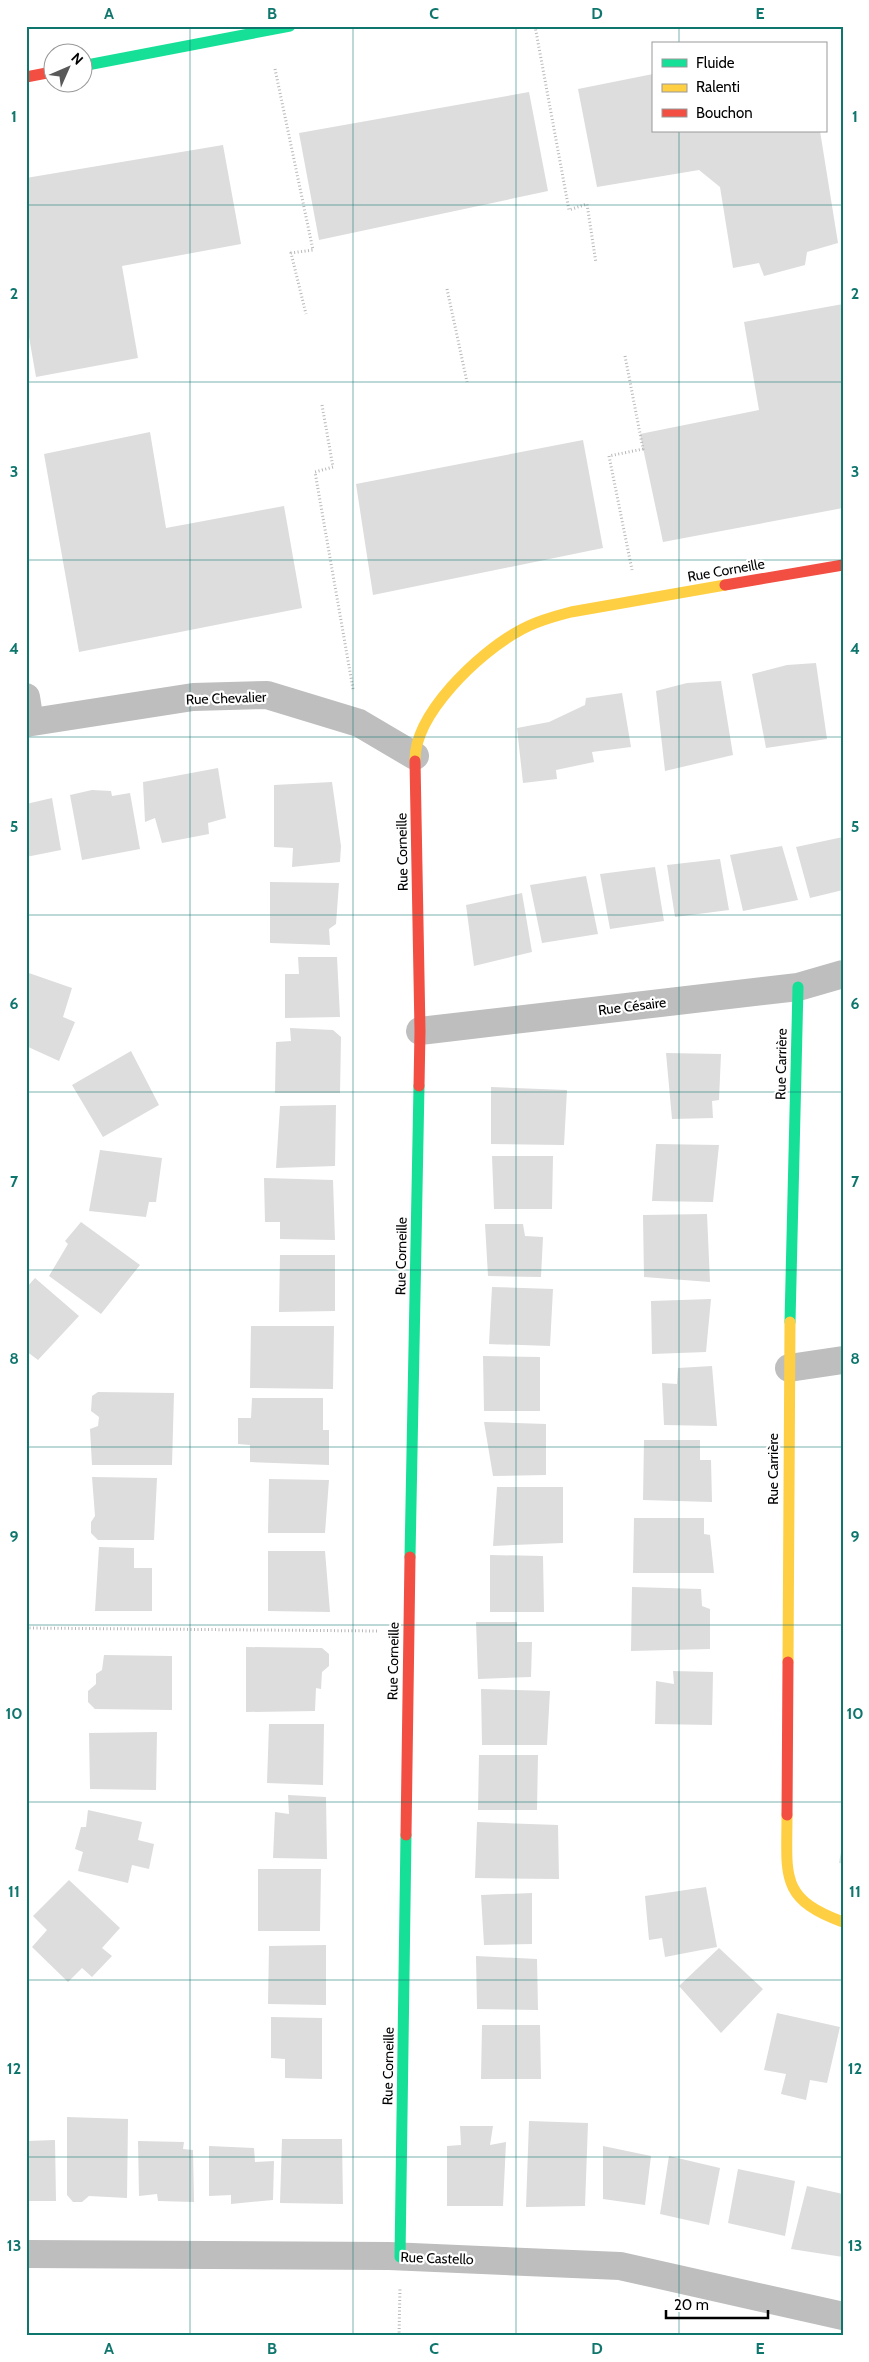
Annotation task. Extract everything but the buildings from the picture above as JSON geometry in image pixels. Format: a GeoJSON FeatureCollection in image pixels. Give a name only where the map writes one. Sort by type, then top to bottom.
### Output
{"type":"FeatureCollection","features":[{"type":"Feature","properties":{"kind":"street"},"geometry":{"type":"LineString","coordinates":[[92,64],[290,26]]}},
{"type":"Feature","properties":{"kind":"street"},"geometry":{"type":"LineString","coordinates":[[26,77],[42,74]]}},
{"type":"Feature","properties":{"kind":"street","name":"Rue Corneille"},"geometry":{"type":"LineString","coordinates":[[400,2257],[420,1031],[415,756],[423,725],[432,711],[475,662],[503,638],[556,615],[843,564]]}},
{"type":"Feature","properties":{"kind":"street","name":"Rue Chevalier"},"geometry":{"type":"LineString","coordinates":[[27,714],[193,698],[266,695],[359,723],[415,756]]}},
{"type":"Feature","properties":{"kind":"street","name":"Rue Césaire"},"geometry":{"type":"LineString","coordinates":[[420,1031],[798,987],[843,974]]}},
{"type":"Feature","properties":{"kind":"street","name":"Rue Carrière"},"geometry":{"type":"LineString","coordinates":[[798,987],[789,1368],[787,1868],[794,1892],[808,1905],[827,1917],[843,1922]]}},
{"type":"Feature","properties":{"kind":"street"},"geometry":{"type":"LineString","coordinates":[[789,1368],[843,1360]]}},
{"type":"Feature","properties":{"kind":"street","name":"Rue Castello"},"geometry":{"type":"LineString","coordinates":[[26,2254],[400,2257],[620,2266],[843,2316]]}},
{"type":"Feature","properties":{"kind":"path"},"geometry":{"type":"LineString","coordinates":[[535,26],[569,210],[587,204],[596,263]]}},
{"type":"Feature","properties":{"kind":"path"},"geometry":{"type":"LineString","coordinates":[[275,69],[313,250],[291,253],[306,314]]}},
{"type":"Feature","properties":{"kind":"path"},"geometry":{"type":"LineString","coordinates":[[447,289],[467,382]]}},
{"type":"Feature","properties":{"kind":"path"},"geometry":{"type":"LineString","coordinates":[[625,356],[643,449],[609,456],[638,600]]}},
{"type":"Feature","properties":{"kind":"path"},"geometry":{"type":"LineString","coordinates":[[322,405],[334,467],[315,472],[359,723]]}},
{"type":"Feature","properties":{"kind":"path"},"geometry":{"type":"LineString","coordinates":[[26,1628],[409,1631]]}},
{"type":"Feature","properties":{"kind":"path"},"geometry":{"type":"LineString","coordinates":[[399,2336],[400,2257]]}},
{"type":"Feature","properties":{"kind":"traffic: fast"},"geometry":{"type":"LineString","coordinates":[[92,64],[290,26]]}},
{"type":"Feature","properties":{"kind":"traffic: fast"},"geometry":{"type":"LineString","coordinates":[[790,1322],[798,987]]}},
{"type":"Feature","properties":{"kind":"traffic: fast"},"geometry":{"type":"LineString","coordinates":[[410,1557],[419,1086]]}},
{"type":"Feature","properties":{"kind":"traffic: fast"},"geometry":{"type":"LineString","coordinates":[[400,2257],[406,1835]]}},
{"type":"Feature","properties":{"kind":"traffic: slow"},"geometry":{"type":"LineString","coordinates":[[415,761],[418,743],[425,724],[451,687],[485,654],[523,628],[571,612],[725,585]]}},
{"type":"Feature","properties":{"kind":"traffic: slow"},"geometry":{"type":"LineString","coordinates":[[788,1662],[790,1322]]}},
{"type":"Feature","properties":{"kind":"traffic: slow"},"geometry":{"type":"LineString","coordinates":[[787,1815],[788,1869],[791,1882],[797,1894],[807,1904],[843,1922]]}},
{"type":"Feature","properties":{"kind":"traffic: jam"},"geometry":{"type":"LineString","coordinates":[[26,77],[42,74]]}},
{"type":"Feature","properties":{"kind":"traffic: jam"},"geometry":{"type":"LineString","coordinates":[[725,585],[843,565]]}},
{"type":"Feature","properties":{"kind":"traffic: jam"},"geometry":{"type":"LineString","coordinates":[[415,761],[420,1031],[419,1086]]}},
{"type":"Feature","properties":{"kind":"traffic: jam"},"geometry":{"type":"LineString","coordinates":[[406,1835],[410,1557]]}},
{"type":"Feature","properties":{"kind":"traffic: jam"},"geometry":{"type":"LineString","coordinates":[[787,1815],[788,1662]]}}]}
